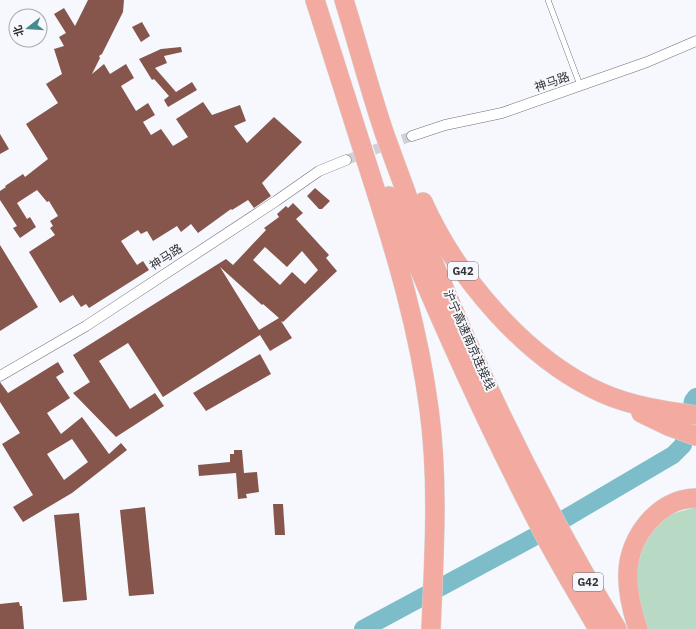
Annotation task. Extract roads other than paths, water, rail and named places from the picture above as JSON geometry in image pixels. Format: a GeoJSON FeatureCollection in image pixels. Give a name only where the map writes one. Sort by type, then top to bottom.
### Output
{"type":"FeatureCollection","features":[{"type":"Feature","properties":{"kind":"highway","name":"G42"},"geometry":{"type":"LineString","coordinates":[[315,0],[383,214],[403,283],[420,353],[429,408],[434,458],[433,572],[430,629]]}},
{"type":"Feature","properties":{"kind":"highway","name":"G42"},"geometry":{"type":"LineString","coordinates":[[344,0],[355,36],[376,82],[394,132],[432,221],[456,262],[482,297],[510,328],[546,358],[602,394],[644,406],[670,419],[696,415]]}},
{"type":"Feature","properties":{"kind":"highway","name":"沪宁高速南京连接线"},"geometry":{"type":"LineString","coordinates":[[355,36],[367,82],[386,136],[438,269],[464,332],[520,453],[544,517]]}},
{"type":"Feature","properties":{"kind":"highway","name":"沪宁高速南京连接线"},"geometry":{"type":"LineString","coordinates":[[336,66],[422,276],[476,396],[555,537],[598,629]]}},
{"type":"Feature","properties":{"kind":"highway"},"geometry":{"type":"LineString","coordinates":[[670,419],[696,436]]}},
{"type":"Feature","properties":{"kind":"highway"},"geometry":{"type":"LineString","coordinates":[[638,629],[628,586],[628,571],[631,553],[639,536],[650,520],[662,509],[676,502],[689,498],[696,498]]}},
{"type":"Feature","properties":{"kind":"highway","name":"沪宁高速南京连接线"},"geometry":{"type":"LineString","coordinates":[[555,537],[617,629]]}},
{"type":"Feature","properties":{"kind":"street","name":"神马路"},"geometry":{"type":"LineString","coordinates":[[412,136],[445,125],[502,113],[647,62],[696,41]]}},
{"type":"Feature","properties":{"kind":"street","name":"神马路"},"geometry":{"type":"LineString","coordinates":[[0,376],[86,326],[319,171],[346,160]]}},
{"type":"Feature","properties":{"kind":"lane"},"geometry":{"type":"LineString","coordinates":[[548,0],[580,85]]}},
{"type":"Feature","properties":{"kind":"waterway"},"geometry":{"type":"LineString","coordinates":[[363,629],[532,538],[673,455],[683,445],[693,401],[696,397]]}},
{"type":"Feature","properties":{"kind":"tunnel"},"geometry":{"type":"LineString","coordinates":[[346,160],[412,136]]}}]}
